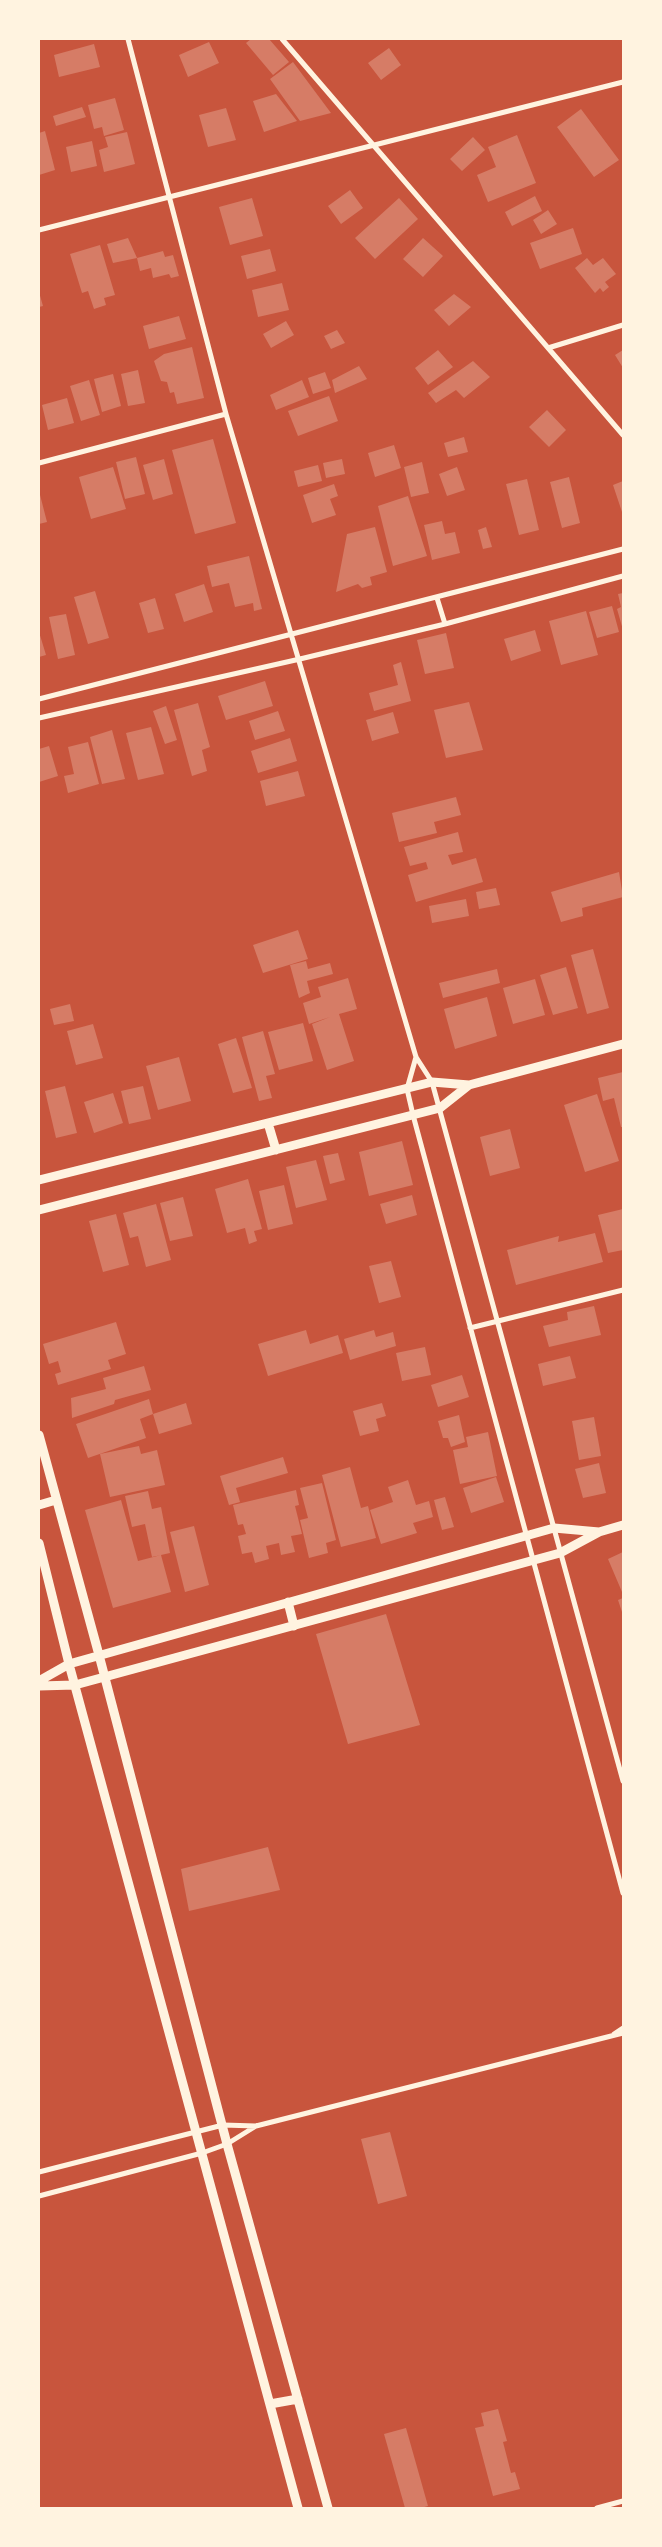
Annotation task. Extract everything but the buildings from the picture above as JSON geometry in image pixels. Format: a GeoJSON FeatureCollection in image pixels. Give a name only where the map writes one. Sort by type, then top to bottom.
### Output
{"type":"FeatureCollection","features":[{"type":"Feature","properties":{"kind":"street"},"geometry":{"type":"LineString","coordinates":[[128,39],[226,414],[293,635],[416,1057],[432,1082],[440,1108],[496,1323],[623,1781]]}},
{"type":"Feature","properties":{"kind":"street"},"geometry":{"type":"LineString","coordinates":[[282,39],[623,435]]}},
{"type":"Feature","properties":{"kind":"street"},"geometry":{"type":"LineString","coordinates":[[39,230],[169,199],[623,82]]}},
{"type":"Feature","properties":{"kind":"street"},"geometry":{"type":"LineString","coordinates":[[548,348],[623,325]]}},
{"type":"Feature","properties":{"kind":"street"},"geometry":{"type":"LineString","coordinates":[[39,462],[226,414]]}},
{"type":"Feature","properties":{"kind":"street"},"geometry":{"type":"LineString","coordinates":[[39,699],[623,550]]}},
{"type":"Feature","properties":{"kind":"street"},"geometry":{"type":"LineString","coordinates":[[39,718],[300,659],[444,624],[623,576]]}},
{"type":"Feature","properties":{"kind":"street"},"geometry":{"type":"LineString","coordinates":[[437,598],[444,624]]}},
{"type":"Feature","properties":{"kind":"street"},"geometry":{"type":"LineString","coordinates":[[39,1180],[432,1082],[469,1085],[623,1044]]}},
{"type":"Feature","properties":{"kind":"street"},"geometry":{"type":"LineString","coordinates":[[416,1057],[407,1089],[413,1115],[623,1893]]}},
{"type":"Feature","properties":{"kind":"street"},"geometry":{"type":"LineString","coordinates":[[39,1210],[440,1108],[469,1085]]}},
{"type":"Feature","properties":{"kind":"street"},"geometry":{"type":"LineString","coordinates":[[268,1124],[276,1150]]}},
{"type":"Feature","properties":{"kind":"street"},"geometry":{"type":"LineString","coordinates":[[470,1328],[623,1290]]}},
{"type":"Feature","properties":{"kind":"street"},"geometry":{"type":"LineString","coordinates":[[39,1435],[99,1655],[227,2144],[328,2508]]}},
{"type":"Feature","properties":{"kind":"street"},"geometry":{"type":"LineString","coordinates":[[39,1505],[56,1500]]}},
{"type":"Feature","properties":{"kind":"street"},"geometry":{"type":"LineString","coordinates":[[39,1686],[75,1685],[532,1561],[560,1553],[600,1532],[623,1526]]}},
{"type":"Feature","properties":{"kind":"street"},"geometry":{"type":"LineString","coordinates":[[39,1681],[68,1664],[554,1528],[600,1532]]}},
{"type":"Feature","properties":{"kind":"street"},"geometry":{"type":"LineString","coordinates":[[39,1543],[68,1664],[298,2508]]}},
{"type":"Feature","properties":{"kind":"street"},"geometry":{"type":"LineString","coordinates":[[288,1602],[294,1626]]}},
{"type":"Feature","properties":{"kind":"street"},"geometry":{"type":"LineString","coordinates":[[612,2036],[623,2028]]}},
{"type":"Feature","properties":{"kind":"street"},"geometry":{"type":"LineString","coordinates":[[39,2172],[223,2125],[256,2126],[623,2033]]}},
{"type":"Feature","properties":{"kind":"street"},"geometry":{"type":"LineString","coordinates":[[39,2196],[202,2153],[227,2144],[256,2126]]}},
{"type":"Feature","properties":{"kind":"street"},"geometry":{"type":"LineString","coordinates":[[270,2404],[298,2399]]}},
{"type":"Feature","properties":{"kind":"street"},"geometry":{"type":"LineString","coordinates":[[597,2508],[623,2501]]}}]}
